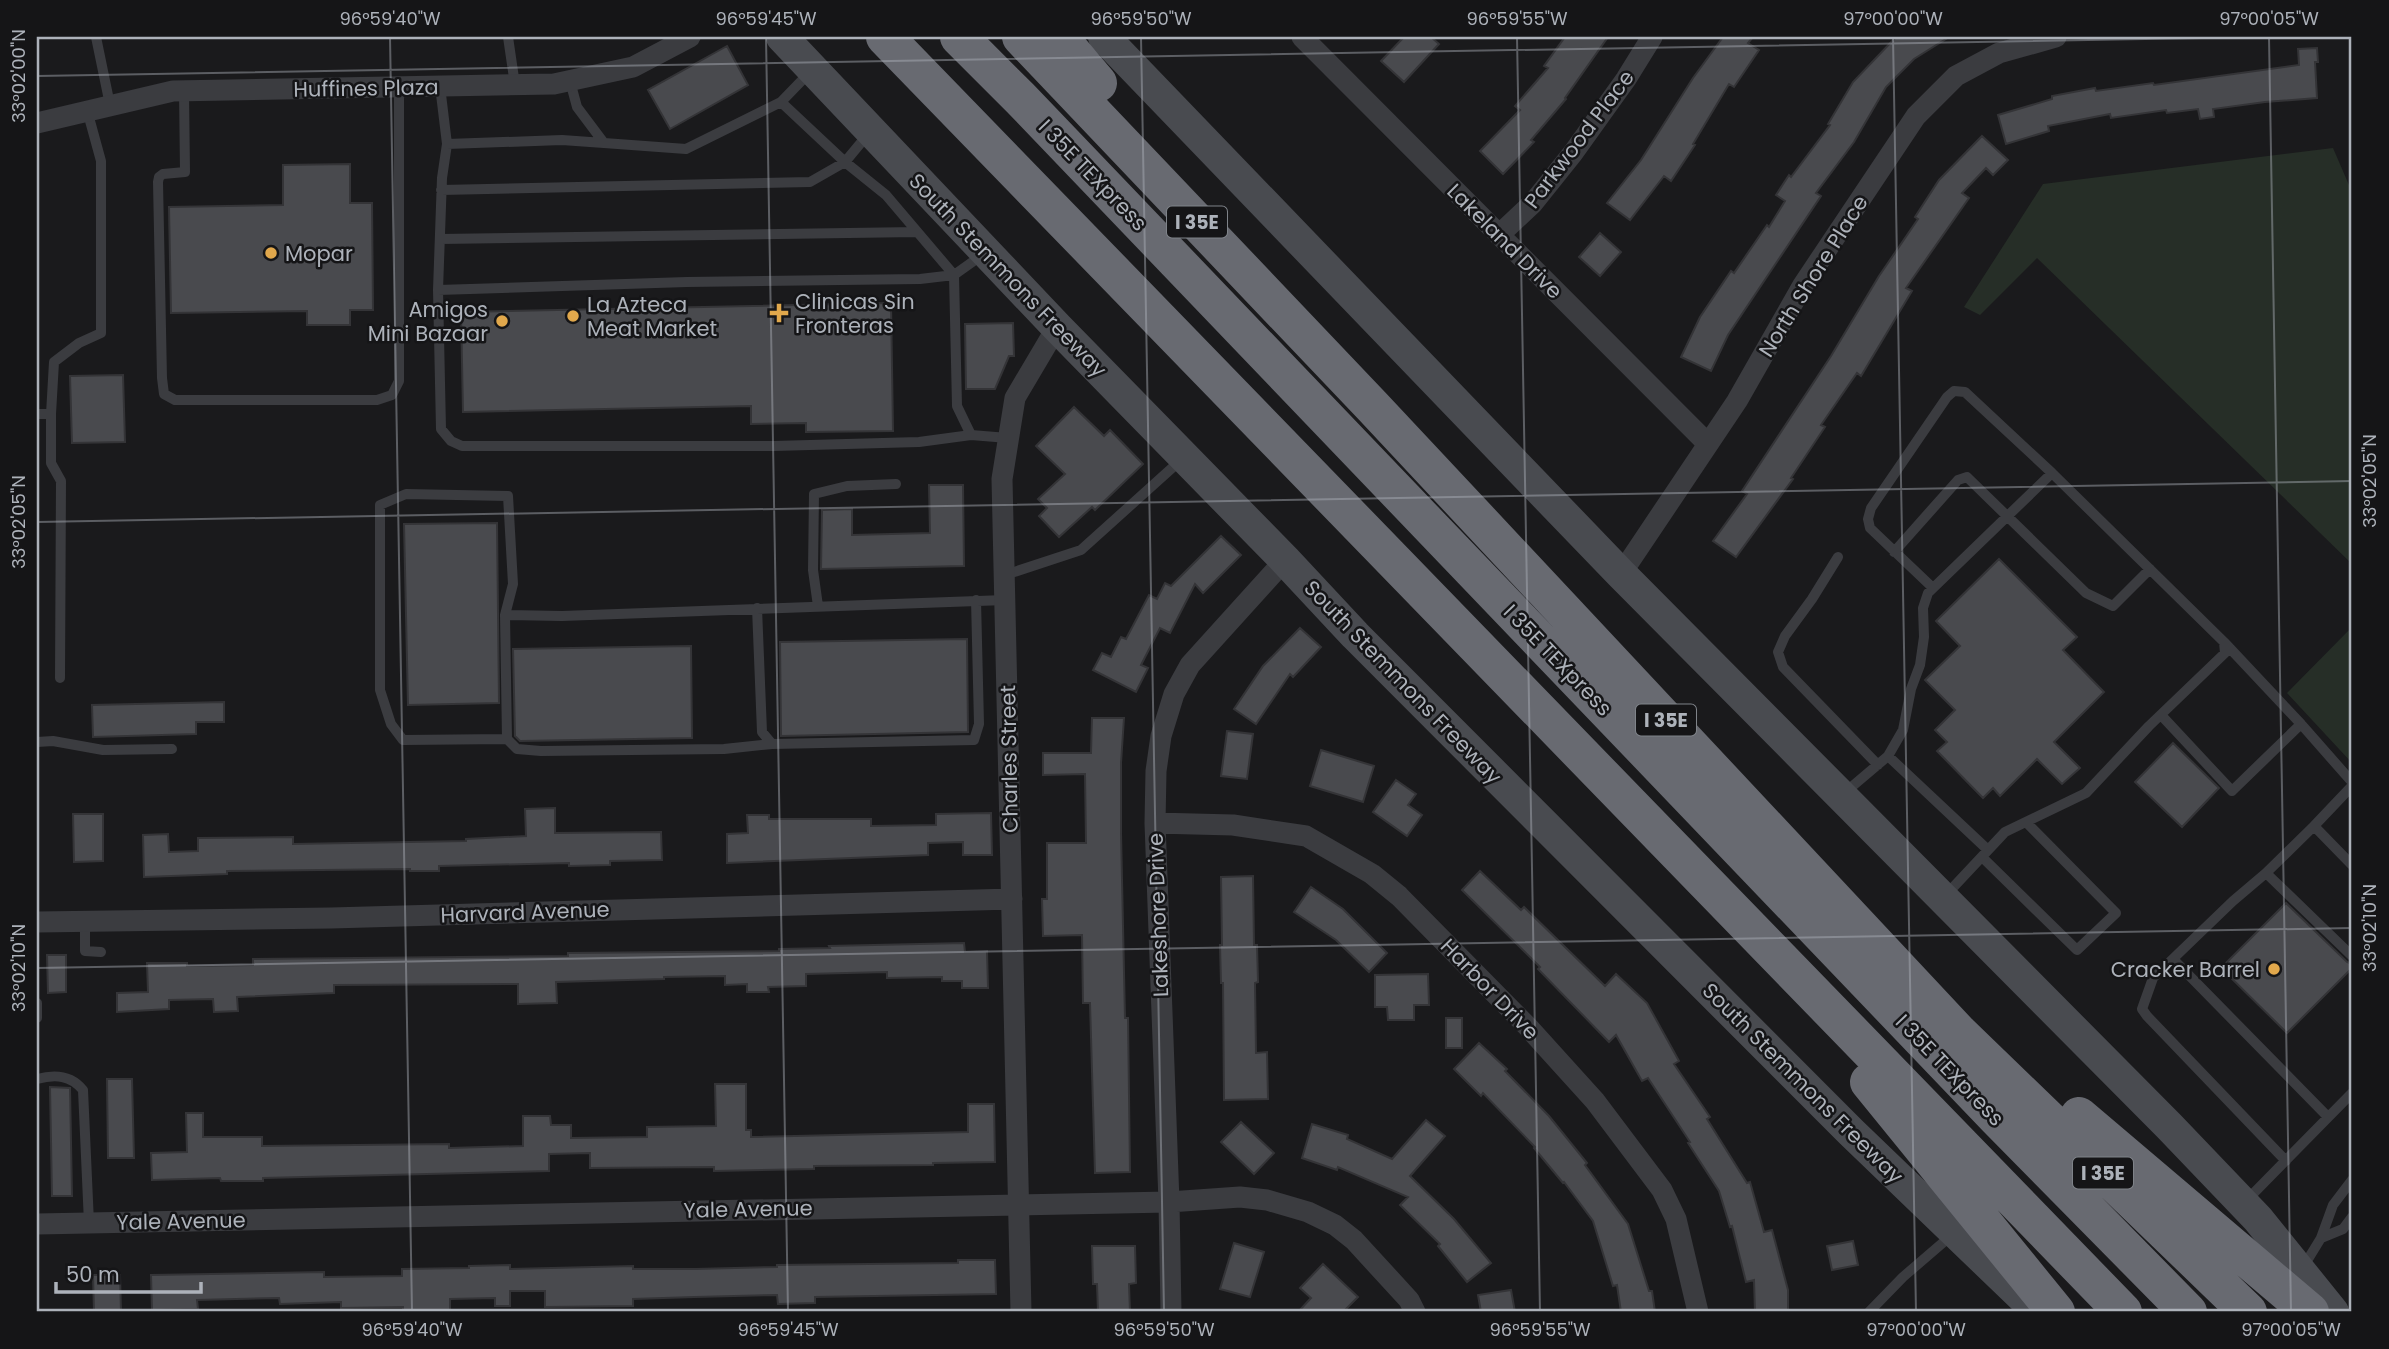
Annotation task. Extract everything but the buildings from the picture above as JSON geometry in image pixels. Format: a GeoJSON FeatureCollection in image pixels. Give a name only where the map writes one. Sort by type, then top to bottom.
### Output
{"type":"FeatureCollection","features":[{"type":"Feature","properties":{"kind":"highway"},"geometry":{"type":"LineString","coordinates":[[859,37],[1063,219]]}},
{"type":"Feature","properties":{"kind":"highway"},"geometry":{"type":"LineString","coordinates":[[885,37],[2123,1312]]}},
{"type":"Feature","properties":{"kind":"highway","name":"I 35E TEXpress"},"geometry":{"type":"LineString","coordinates":[[959,37],[1968,1088],[2188,1312]]}},
{"type":"Feature","properties":{"kind":"highway","name":"I 35E"},"geometry":{"type":"LineString","coordinates":[[1021,37],[1373,407],[1959,1033],[2248,1312]]}},
{"type":"Feature","properties":{"kind":"highway"},"geometry":{"type":"LineString","coordinates":[[1059,37],[1373,407]]}},
{"type":"Feature","properties":{"kind":"highway"},"geometry":{"type":"LineString","coordinates":[[1573,744],[1854,1065],[2056,1312]]}},
{"type":"Feature","properties":{"kind":"highway"},"geometry":{"type":"LineString","coordinates":[[1959,1033],[2053,1094],[2310,1312]]}},
{"type":"Feature","properties":{"kind":"main road","name":"South Stemmons Freeway"},"geometry":{"type":"LineString","coordinates":[[782,37],[1354,635],[1851,1132],[2039,1312]]}},
{"type":"Feature","properties":{"kind":"main road"},"geometry":{"type":"LineString","coordinates":[[1104,37],[1621,574],[2169,1126],[2243,1204],[2333,1312]]}},
{"type":"Feature","properties":{"kind":"street","name":"Huffines Plaza"},"geometry":{"type":"LineString","coordinates":[[37,123],[173,91],[554,84],[632,67],[690,37]]}},
{"type":"Feature","properties":{"kind":"street","name":"Parkwood Place"},"geometry":{"type":"LineString","coordinates":[[1499,235],[1534,203],[1573,153],[1626,79],[1652,37]]}},
{"type":"Feature","properties":{"kind":"street","name":"North Shore Place"},"geometry":{"type":"LineString","coordinates":[[1621,574],[1737,401],[1803,285],[1916,116],[1956,76],[1999,53],[2056,37]]}},
{"type":"Feature","properties":{"kind":"street","name":"Lakeland Drive"},"geometry":{"type":"LineString","coordinates":[[1314,41],[1499,235],[1708,444]]}},
{"type":"Feature","properties":{"kind":"street","name":"Charles Street"},"geometry":{"type":"LineString","coordinates":[[1021,1312],[1002,479],[1014,398],[1057,327]]}},
{"type":"Feature","properties":{"kind":"street","name":"Lakeshore Drive"},"geometry":{"type":"LineString","coordinates":[[1171,1312],[1154,823],[1156,771],[1161,736],[1174,694],[1190,665],[1285,560]]}},
{"type":"Feature","properties":{"kind":"street","name":"Harbor Drive"},"geometry":{"type":"LineString","coordinates":[[1154,823],[1233,825],[1306,836],[1372,874],[1399,896],[1529,1028],[1595,1101],[1662,1190],[1676,1219],[1698,1312]]}},
{"type":"Feature","properties":{"kind":"street","name":"Harvard Avenue"},"geometry":{"type":"LineString","coordinates":[[37,922],[331,918],[1012,899]]}},
{"type":"Feature","properties":{"kind":"street","name":"Yale Avenue"},"geometry":{"type":"LineString","coordinates":[[37,1224],[1169,1202],[1240,1197],[1267,1200],[1308,1212],[1335,1225],[1354,1240],[1409,1300],[1415,1312]]}},
{"type":"Feature","properties":{"kind":"lane"},"geometry":{"type":"LineString","coordinates":[[96,37],[110,105]]}},
{"type":"Feature","properties":{"kind":"lane"},"geometry":{"type":"LineString","coordinates":[[508,37],[515,85]]}},
{"type":"Feature","properties":{"kind":"lane"},"geometry":{"type":"LineString","coordinates":[[447,144],[562,139],[686,149],[781,102],[812,69]]}},
{"type":"Feature","properties":{"kind":"lane"},"geometry":{"type":"LineString","coordinates":[[570,81],[577,107],[604,143]]}},
{"type":"Feature","properties":{"kind":"lane"},"geometry":{"type":"LineString","coordinates":[[440,86],[447,144],[441,190],[438,290],[441,429],[451,441],[462,446],[774,446],[919,442],[971,435],[1009,438]]}},
{"type":"Feature","properties":{"kind":"lane"},"geometry":{"type":"LineString","coordinates":[[184,91],[185,172],[163,174],[158,182],[164,394],[175,400],[377,400],[393,395],[399,382],[399,87]]}},
{"type":"Feature","properties":{"kind":"lane"},"geometry":{"type":"LineString","coordinates":[[781,102],[845,162],[886,195],[954,275],[957,406],[971,435]]}},
{"type":"Feature","properties":{"kind":"lane"},"geometry":{"type":"LineString","coordinates":[[60,678],[61,481],[51,463],[54,362],[79,343],[101,333],[101,161],[87,110]]}},
{"type":"Feature","properties":{"kind":"lane"},"geometry":{"type":"LineString","coordinates":[[441,190],[810,182],[845,162],[870,131]]}},
{"type":"Feature","properties":{"kind":"lane"},"geometry":{"type":"LineString","coordinates":[[440,239],[918,232]]}},
{"type":"Feature","properties":{"kind":"lane"},"geometry":{"type":"LineString","coordinates":[[438,290],[687,282],[920,279],[954,275],[986,253]]}},
{"type":"Feature","properties":{"kind":"lane"},"geometry":{"type":"LineString","coordinates":[[1934,588],[1870,528],[1868,519],[1871,508],[1947,397],[1954,391],[1965,392],[2052,473],[2224,642],[2301,724],[2352,784],[2266,873],[2153,978],[2143,1009],[2286,1161]]}},
{"type":"Feature","properties":{"kind":"lane"},"geometry":{"type":"LineString","coordinates":[[37,414],[51,414]]}},
{"type":"Feature","properties":{"kind":"lane"},"geometry":{"type":"LineString","coordinates":[[1005,575],[1081,550],[1184,457]]}},
{"type":"Feature","properties":{"kind":"lane"},"geometry":{"type":"LineString","coordinates":[[1842,796],[1888,756],[1903,730],[1911,689],[1920,665],[1923,608],[1928,593],[2052,473]]}},
{"type":"Feature","properties":{"kind":"lane"},"geometry":{"type":"LineString","coordinates":[[1894,552],[1958,480],[1967,477],[2086,593],[2113,606],[2150,569]]}},
{"type":"Feature","properties":{"kind":"lane"},"geometry":{"type":"LineString","coordinates":[[818,606],[813,570],[814,494],[847,486],[896,484]]}},
{"type":"Feature","properties":{"kind":"lane"},"geometry":{"type":"LineString","coordinates":[[507,739],[403,740],[391,724],[380,690],[380,505],[406,494],[508,496],[513,584],[505,615],[507,739],[517,749],[724,749],[772,744],[974,740],[979,724],[976,600]]}},
{"type":"Feature","properties":{"kind":"lane"},"geometry":{"type":"LineString","coordinates":[[1839,557],[1785,636],[1778,652],[1783,667],[1878,765]]}},
{"type":"Feature","properties":{"kind":"lane"},"geometry":{"type":"LineString","coordinates":[[505,615],[562,616],[1005,600]]}},
{"type":"Feature","properties":{"kind":"lane"},"geometry":{"type":"LineString","coordinates":[[757,608],[762,732],[772,744]]}},
{"type":"Feature","properties":{"kind":"lane"},"geometry":{"type":"LineString","coordinates":[[1943,898],[2005,832],[2086,793],[2225,653],[2224,642]]}},
{"type":"Feature","properties":{"kind":"lane"},"geometry":{"type":"LineString","coordinates":[[2161,715],[2232,791],[2301,724]]}},
{"type":"Feature","properties":{"kind":"lane"},"geometry":{"type":"LineString","coordinates":[[37,742],[53,741],[103,750],[172,750]]}},
{"type":"Feature","properties":{"kind":"lane"},"geometry":{"type":"LineString","coordinates":[[1888,756],[2077,950],[2116,913],[2026,822]]}},
{"type":"Feature","properties":{"kind":"lane"},"geometry":{"type":"LineString","coordinates":[[2314,826],[2352,864]]}},
{"type":"Feature","properties":{"kind":"lane"},"geometry":{"type":"LineString","coordinates":[[2266,873],[2352,956]]}},
{"type":"Feature","properties":{"kind":"lane"},"geometry":{"type":"LineString","coordinates":[[85,922],[85,951],[101,952]]}},
{"type":"Feature","properties":{"kind":"lane"},"geometry":{"type":"LineString","coordinates":[[2173,959],[2328,1117]]}},
{"type":"Feature","properties":{"kind":"lane"},"geometry":{"type":"LineString","coordinates":[[37,1003],[37,1018]]}},
{"type":"Feature","properties":{"kind":"lane"},"geometry":{"type":"LineString","coordinates":[[37,1079],[51,1075],[64,1077],[77,1082],[83,1090],[89,1223]]}},
{"type":"Feature","properties":{"kind":"lane"},"geometry":{"type":"LineString","coordinates":[[2243,1204],[2352,1093]]}},
{"type":"Feature","properties":{"kind":"lane"},"geometry":{"type":"LineString","coordinates":[[2300,1271],[2321,1238],[2333,1205],[2352,1180]]}},
{"type":"Feature","properties":{"kind":"lane"},"geometry":{"type":"LineString","coordinates":[[2321,1238],[2343,1229],[2352,1217]]}},
{"type":"Feature","properties":{"kind":"lane"},"geometry":{"type":"LineString","coordinates":[[1870,1312],[1903,1277],[1955,1232]]}},
{"type":"Feature","properties":{"kind":"shaded area"},"geometry":{"type":"Polygon","coordinates":[[[2333,148],[2352,192],[2352,564],[2037,258],[1980,315],[1964,307],[2043,184],[2333,148]]]}},
{"type":"Feature","properties":{"kind":"shaded area"},"geometry":{"type":"Polygon","coordinates":[[[2352,627],[2352,763],[2287,693],[2352,627]]]}},
{"type":"Feature","properties":{"kind":"place","name":"Mopar"},"geometry":{"type":"Point","coordinates":[271,253]}},
{"type":"Feature","properties":{"kind":"place","name":"Clinicas Sin Fronteras"},"geometry":{"type":"Point","coordinates":[779,313]}},
{"type":"Feature","properties":{"kind":"place","name":"La Azteca Meat Market"},"geometry":{"type":"Point","coordinates":[573,316]}},
{"type":"Feature","properties":{"kind":"place","name":"Amigos Mini Bazaar"},"geometry":{"type":"Point","coordinates":[502,321]}},
{"type":"Feature","properties":{"kind":"place","name":"Cracker Barrel"},"geometry":{"type":"Point","coordinates":[2274,969]}}]}
